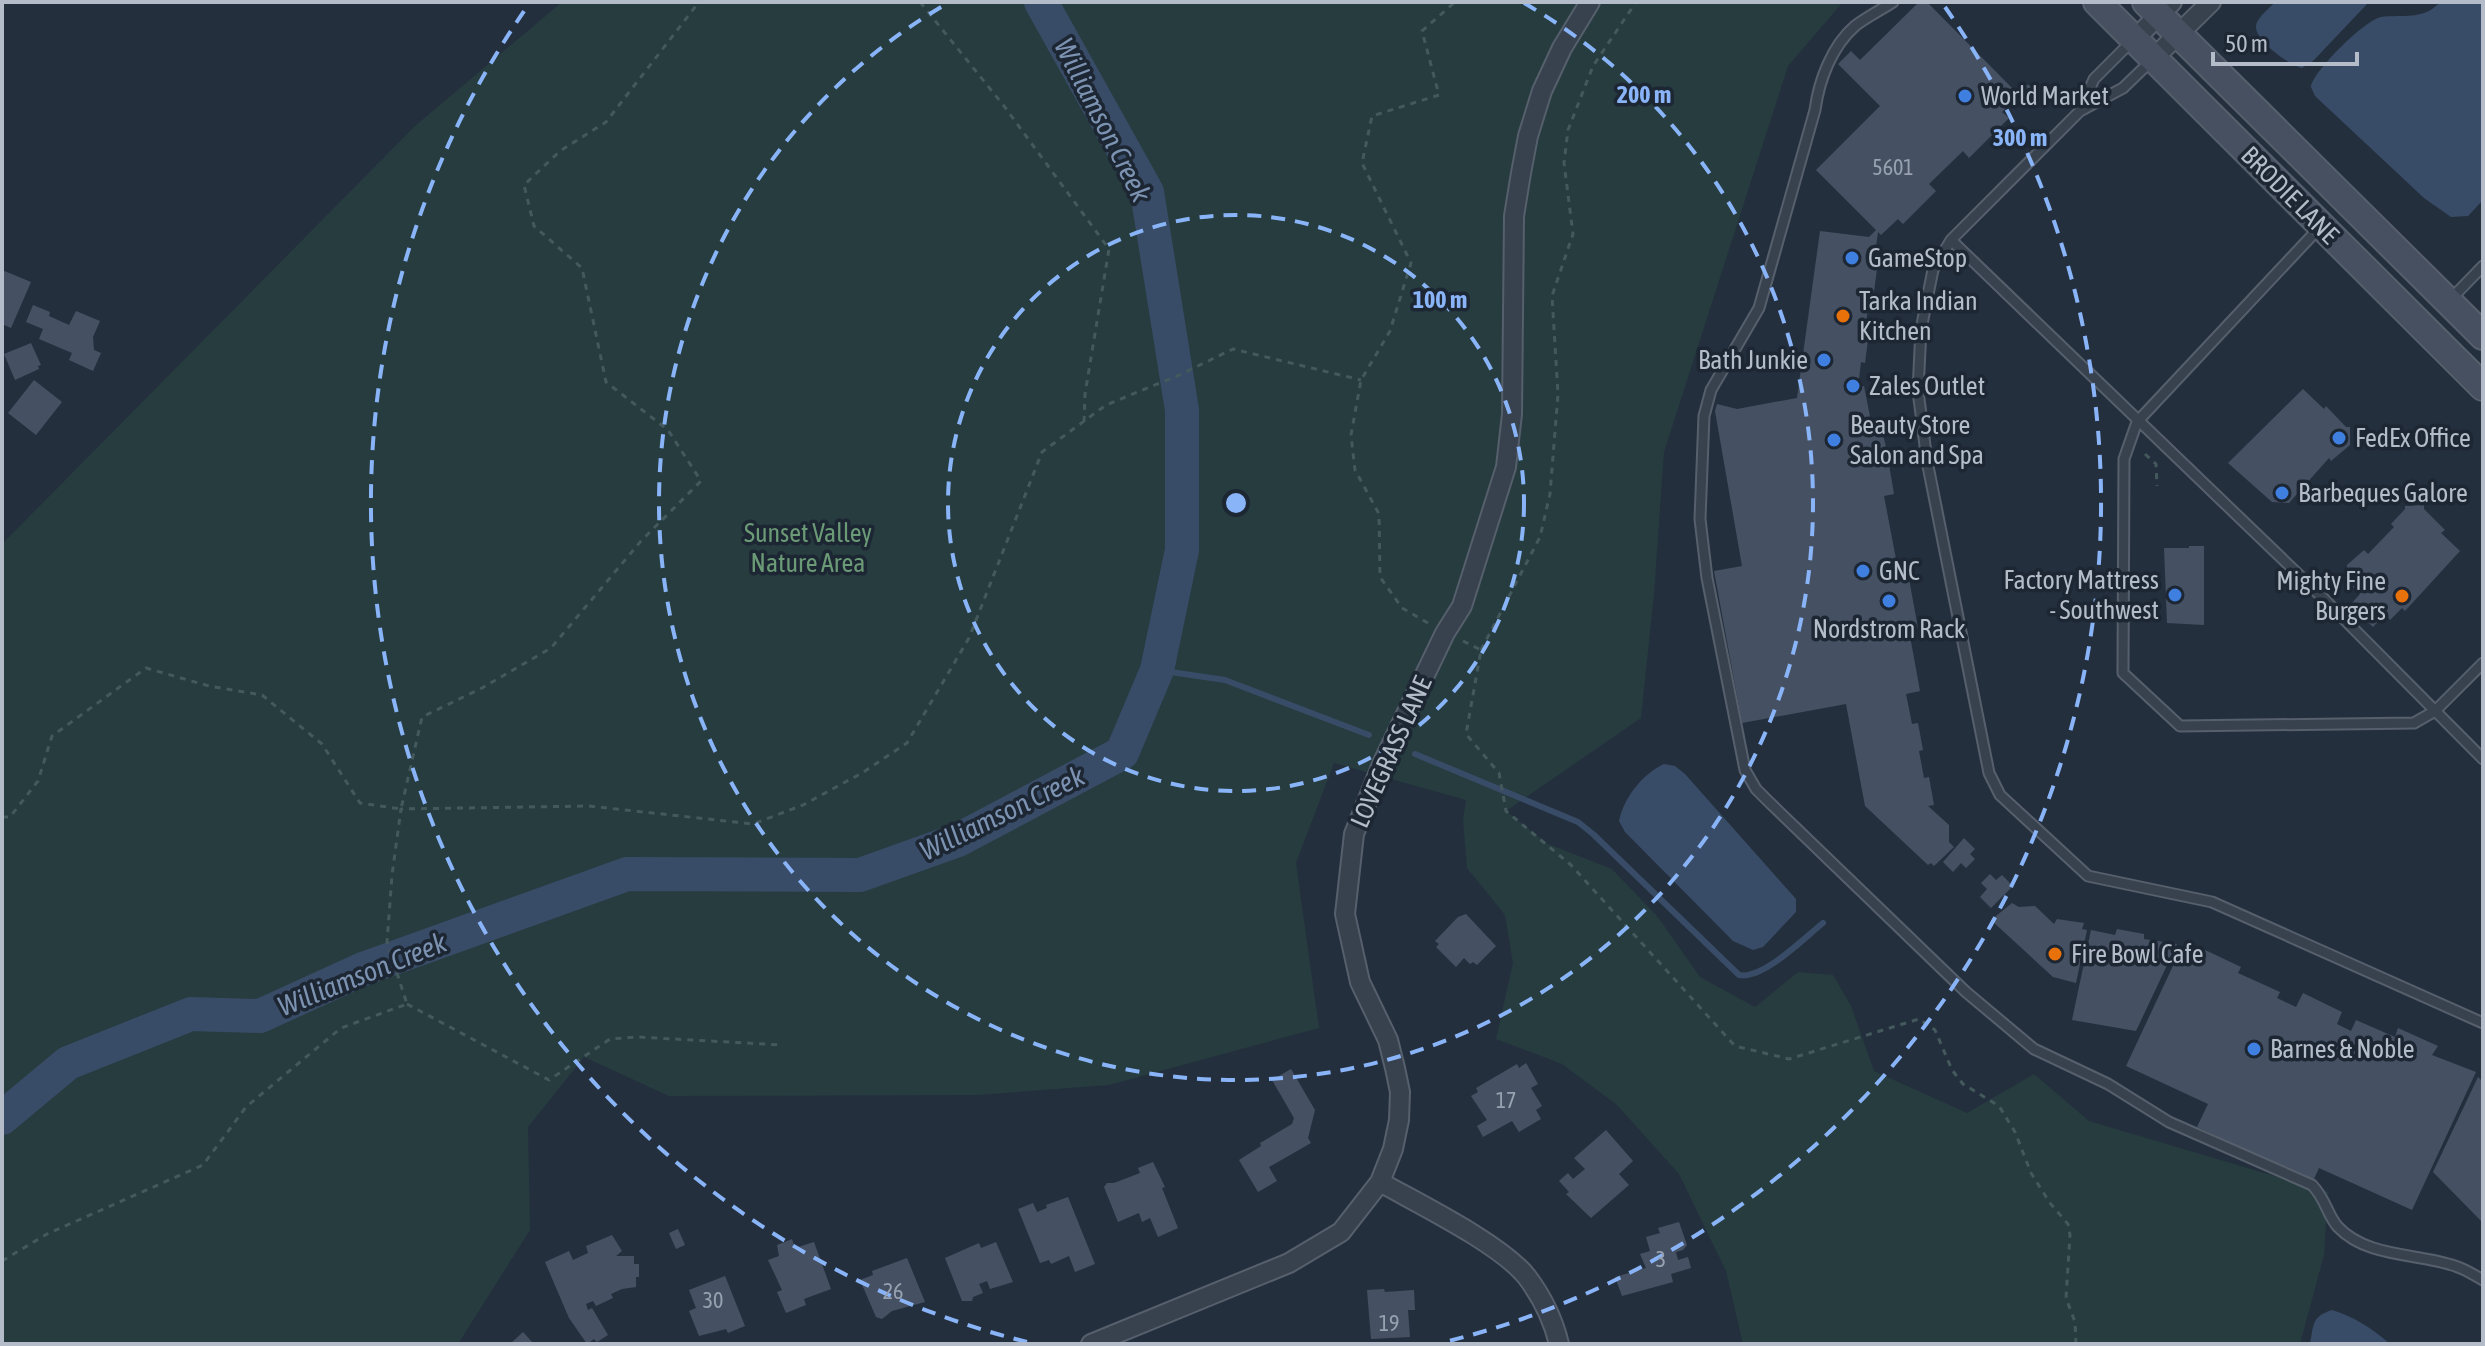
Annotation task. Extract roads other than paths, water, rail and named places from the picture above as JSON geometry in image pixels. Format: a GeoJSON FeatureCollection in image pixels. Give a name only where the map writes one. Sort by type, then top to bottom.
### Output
{"type":"FeatureCollection","features":[{"type":"Feature","properties":{"kind":"main road","name":"BRODIE LANE"},"geometry":{"type":"LineString","coordinates":[[2097,2],[2483,387]]}},
{"type":"Feature","properties":{"kind":"main road","name":"BRODIE LANE"},"geometry":{"type":"LineString","coordinates":[[2159,6],[2179,34],[2483,336]]}},
{"type":"Feature","properties":{"kind":"street","name":"LOVEGRASS LANE"},"geometry":{"type":"LineString","coordinates":[[1091,1344],[1289,1263],[1341,1232],[1380,1182],[1393,1149],[1399,1120],[1400,1092],[1388,1040],[1360,982],[1345,914],[1354,834],[1383,762],[1445,633],[1462,606],[1506,467],[1512,414],[1514,216],[1528,136],[1542,91],[1562,48],[1590,2]]}},
{"type":"Feature","properties":{"kind":"street"},"geometry":{"type":"LineString","coordinates":[[2153,59],[2211,2]]}},
{"type":"Feature","properties":{"kind":"street"},"geometry":{"type":"LineString","coordinates":[[2134,40],[2159,6]]}},
{"type":"Feature","properties":{"kind":"street"},"geometry":{"type":"LineString","coordinates":[[1380,1182],[1480,1240],[1525,1274],[1543,1300],[1559,1344]]}},
{"type":"Feature","properties":{"kind":"lane"},"geometry":{"type":"LineString","coordinates":[[1893,2],[1854,27],[1828,63],[1818,89],[1815,110],[1759,308],[1711,390],[1704,416],[1700,519],[1707,578],[1745,770],[1756,789],[1769,802],[1966,992],[2034,1049],[2108,1084],[2169,1122],[2312,1185],[2323,1195],[2337,1226],[2355,1239],[2412,1258],[2455,1266],[2483,1280]]}},
{"type":"Feature","properties":{"kind":"lane"},"geometry":{"type":"LineString","coordinates":[[2080,111],[2094,79],[2134,40]]}},
{"type":"Feature","properties":{"kind":"lane"},"geometry":{"type":"LineString","coordinates":[[2153,59],[2123,88],[2080,111],[1951,240],[1933,270],[1921,329],[1918,391],[1927,461],[1989,773],[2000,795],[2088,876],[2212,902],[2483,1023]]}},
{"type":"Feature","properties":{"kind":"lane"},"geometry":{"type":"LineString","coordinates":[[2321,226],[2137,422],[2124,459],[2123,673],[2180,726],[2414,723],[2435,711],[2483,663]]}},
{"type":"Feature","properties":{"kind":"lane"},"geometry":{"type":"LineString","coordinates":[[1951,240],[2324,599],[2483,759]]}},
{"type":"Feature","properties":{"kind":"lane"},"geometry":{"type":"LineString","coordinates":[[2449,301],[2483,266]]}},
{"type":"Feature","properties":{"kind":"water"},"geometry":{"type":"Polygon","coordinates":[[[2275,2],[2369,2],[2313,61],[2302,68],[2274,52],[2257,33],[2258,20],[2275,2]]]}},
{"type":"Feature","properties":{"kind":"water"},"geometry":{"type":"Polygon","coordinates":[[[2440,2],[2483,2],[2483,200],[2468,216],[2451,217],[2424,198],[2315,96],[2311,87],[2330,59],[2373,20],[2420,14],[2440,2]]]}},
{"type":"Feature","properties":{"kind":"water"},"geometry":{"type":"Polygon","coordinates":[[[1664,764],[1675,766],[1685,774],[1796,899],[1796,912],[1763,947],[1753,950],[1733,941],[1625,832],[1619,821],[1635,788],[1648,774],[1664,764]]]}},
{"type":"Feature","properties":{"kind":"water"},"geometry":{"type":"Polygon","coordinates":[[[2332,1310],[2362,1324],[2390,1344],[2310,1344],[2317,1319],[2332,1310]]]}},
{"type":"Feature","properties":{"kind":"waterway","name":"Williamson Creek"},"geometry":{"type":"LineString","coordinates":[[2,1118],[68,1063],[191,1014],[260,1016],[363,969],[627,874],[860,875],[958,840],[1122,753],[1157,670],[1182,550],[1182,410],[1147,192],[1041,2]]}},
{"type":"Feature","properties":{"kind":"waterway"},"geometry":{"type":"LineString","coordinates":[[1157,670],[1225,680],[1369,735]]}},
{"type":"Feature","properties":{"kind":"waterway"},"geometry":{"type":"LineString","coordinates":[[1415,754],[1578,822],[1739,975],[1749,975],[1771,965],[1823,923]]}},
{"type":"Feature","properties":{"kind":"place","name":"World Market"},"geometry":{"type":"Point","coordinates":[1965,96]}},
{"type":"Feature","properties":{"kind":"place","name":"GameStop"},"geometry":{"type":"Point","coordinates":[1852,258]}},
{"type":"Feature","properties":{"kind":"place","name":"Tarka Indian Kitchen"},"geometry":{"type":"Point","coordinates":[1843,316]}},
{"type":"Feature","properties":{"kind":"place","name":"Bath Junkie"},"geometry":{"type":"Point","coordinates":[1824,360]}},
{"type":"Feature","properties":{"kind":"place","name":"Zales Outlet"},"geometry":{"type":"Point","coordinates":[1853,386]}},
{"type":"Feature","properties":{"kind":"place","name":"FedEx Office"},"geometry":{"type":"Point","coordinates":[2339,438]}},
{"type":"Feature","properties":{"kind":"place","name":"Beauty Store Salon and Spa"},"geometry":{"type":"Point","coordinates":[1834,440]}},
{"type":"Feature","properties":{"kind":"place","name":"Barbeques Galore"},"geometry":{"type":"Point","coordinates":[2282,493]}},
{"type":"Feature","properties":{"kind":"place","name":"GNC"},"geometry":{"type":"Point","coordinates":[1863,571]}},
{"type":"Feature","properties":{"kind":"place","name":"Factory Mattress - Southwest"},"geometry":{"type":"Point","coordinates":[2175,595]}},
{"type":"Feature","properties":{"kind":"place","name":"Mighty Fine Burgers"},"geometry":{"type":"Point","coordinates":[2402,596]}},
{"type":"Feature","properties":{"kind":"place","name":"Nordstrom Rack"},"geometry":{"type":"Point","coordinates":[1889,601]}},
{"type":"Feature","properties":{"kind":"place","name":"Fire Bowl Cafe"},"geometry":{"type":"Point","coordinates":[2055,954]}},
{"type":"Feature","properties":{"kind":"place","name":"Barnes & Noble"},"geometry":{"type":"Point","coordinates":[2254,1049]}},
{"type":"Feature","properties":{"kind":"park label","name":"Sunset Valley Nature Area"},"geometry":{"type":"Point","coordinates":[808,548]}}]}
